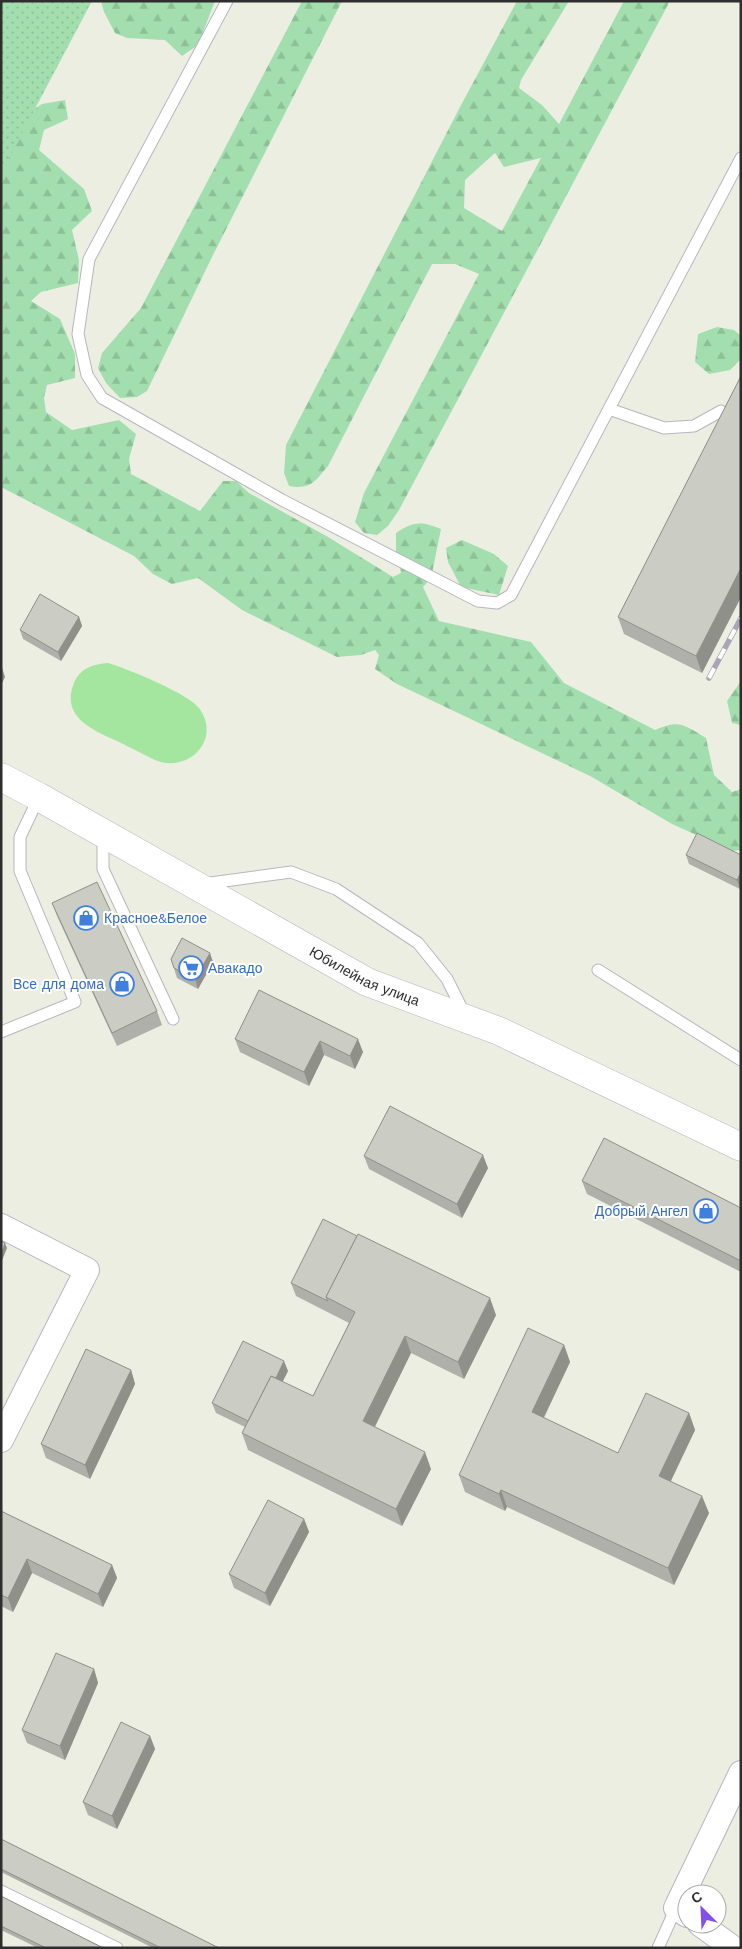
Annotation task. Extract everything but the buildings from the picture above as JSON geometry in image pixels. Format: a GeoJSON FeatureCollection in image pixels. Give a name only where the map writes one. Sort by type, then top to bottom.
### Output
{"type":"FeatureCollection","features":[{"type":"Feature","properties":{"kind":"street","name":"Юбилейная улица"},"geometry":{"type":"LineString","coordinates":[[1,777],[367,982],[499,1031],[741,1147]]}},
{"type":"Feature","properties":{"kind":"street"},"geometry":{"type":"LineString","coordinates":[[1,1226],[87,1270],[1,1440]]}},
{"type":"Feature","properties":{"kind":"street"},"geometry":{"type":"LineString","coordinates":[[694,1884],[741,1773]]}},
{"type":"Feature","properties":{"kind":"street"},"geometry":{"type":"LineString","coordinates":[[714,1934],[733,1948]]}},
{"type":"Feature","properties":{"kind":"lane"},"geometry":{"type":"LineString","coordinates":[[227,1],[89,259],[78,334],[86,375],[102,398],[290,504],[478,601],[497,603],[511,595],[741,158]]}},
{"type":"Feature","properties":{"kind":"lane"},"geometry":{"type":"LineString","coordinates":[[609,409],[664,428],[694,426],[721,411]]}},
{"type":"Feature","properties":{"kind":"lane"},"geometry":{"type":"LineString","coordinates":[[1,1032],[75,1002],[20,871],[20,838],[39,797]]}},
{"type":"Feature","properties":{"kind":"lane"},"geometry":{"type":"LineString","coordinates":[[103,833],[103,869],[172,1019]]}},
{"type":"Feature","properties":{"kind":"lane"},"geometry":{"type":"LineString","coordinates":[[196,885],[291,872],[336,889],[418,944],[447,979],[467,1019]]}},
{"type":"Feature","properties":{"kind":"lane"},"geometry":{"type":"LineString","coordinates":[[598,970],[741,1060]]}},
{"type":"Feature","properties":{"kind":"lane"},"geometry":{"type":"LineString","coordinates":[[1,1891],[117,1948]]}},
{"type":"Feature","properties":{"kind":"lane"},"geometry":{"type":"LineString","coordinates":[[658,1948],[677,1919]]}},
{"type":"Feature","properties":{"kind":"green space"},"geometry":{"type":"Polygon","coordinates":[[[1,1],[92,1],[1,173],[1,1]]]}},
{"type":"Feature","properties":{"kind":"green space"},"geometry":{"type":"Polygon","coordinates":[[[101,1],[215,1],[198,45],[182,56],[165,40],[127,38],[115,33],[104,12],[101,1]]]}},
{"type":"Feature","properties":{"kind":"green space"},"geometry":{"type":"Polygon","coordinates":[[[302,1],[342,1],[212,257],[147,391],[137,397],[120,398],[106,383],[98,368],[102,353],[141,308],[302,1]]]}},
{"type":"Feature","properties":{"kind":"green space"},"geometry":{"type":"Polygon","coordinates":[[[517,1],[569,1],[521,80],[519,88],[542,105],[559,124],[624,1],[670,1],[399,510],[388,526],[377,535],[364,533],[355,522],[364,493],[479,274],[455,264],[432,264],[328,466],[312,483],[303,487],[289,486],[284,473],[286,445],[460,107],[517,1]],[[495,153],[465,180],[464,208],[502,231],[541,158],[504,167],[495,153]]]}},
{"type":"Feature","properties":{"kind":"green space"},"geometry":{"type":"Polygon","coordinates":[[[65,100],[68,119],[44,130],[39,150],[84,189],[92,211],[72,230],[79,260],[78,283],[41,292],[31,301],[60,319],[75,354],[75,378],[47,385],[44,398],[46,412],[72,430],[119,420],[136,434],[129,459],[131,474],[200,511],[223,481],[236,481],[249,493],[328,537],[393,577],[401,573],[396,553],[396,533],[413,524],[423,524],[441,529],[431,578],[423,587],[439,621],[531,642],[564,683],[655,730],[676,724],[687,727],[706,738],[714,775],[732,792],[741,789],[741,850],[732,851],[672,824],[590,776],[397,684],[375,669],[379,655],[375,650],[361,655],[337,657],[242,610],[198,578],[172,584],[153,574],[134,556],[1,487],[1,145],[13,123],[42,104],[65,100]]]}},
{"type":"Feature","properties":{"kind":"green space"},"geometry":{"type":"Polygon","coordinates":[[[717,327],[734,330],[741,336],[741,359],[730,370],[709,374],[695,362],[698,334],[717,327]]]}},
{"type":"Feature","properties":{"kind":"green space"},"geometry":{"type":"Polygon","coordinates":[[[462,540],[494,554],[508,566],[499,595],[461,587],[448,562],[446,548],[462,540]]]}},
{"type":"Feature","properties":{"kind":"green space"},"geometry":{"type":"Polygon","coordinates":[[[108,663],[171,689],[193,702],[199,708],[205,720],[207,731],[204,742],[198,751],[190,758],[179,762],[168,763],[155,760],[98,732],[81,721],[71,705],[74,683],[84,670],[98,664],[108,663]]]}},
{"type":"Feature","properties":{"kind":"green space"},"geometry":{"type":"Polygon","coordinates":[[[741,681],[741,725],[732,723],[727,701],[741,681]]]}},
{"type":"Feature","properties":{"kind":"railway"},"geometry":{"type":"LineString","coordinates":[[709,678],[741,618]]}},
{"type":"Feature","properties":{"kind":"place","name":"Красное&Белое"},"geometry":{"type":"Point","coordinates":[86,918]}},
{"type":"Feature","properties":{"kind":"place","name":"Авакадо"},"geometry":{"type":"Point","coordinates":[191,968]}},
{"type":"Feature","properties":{"kind":"place","name":"Все для дома"},"geometry":{"type":"Point","coordinates":[122,984]}},
{"type":"Feature","properties":{"kind":"place","name":"Добрый Ангел"},"geometry":{"type":"Point","coordinates":[706,1211]}}]}
